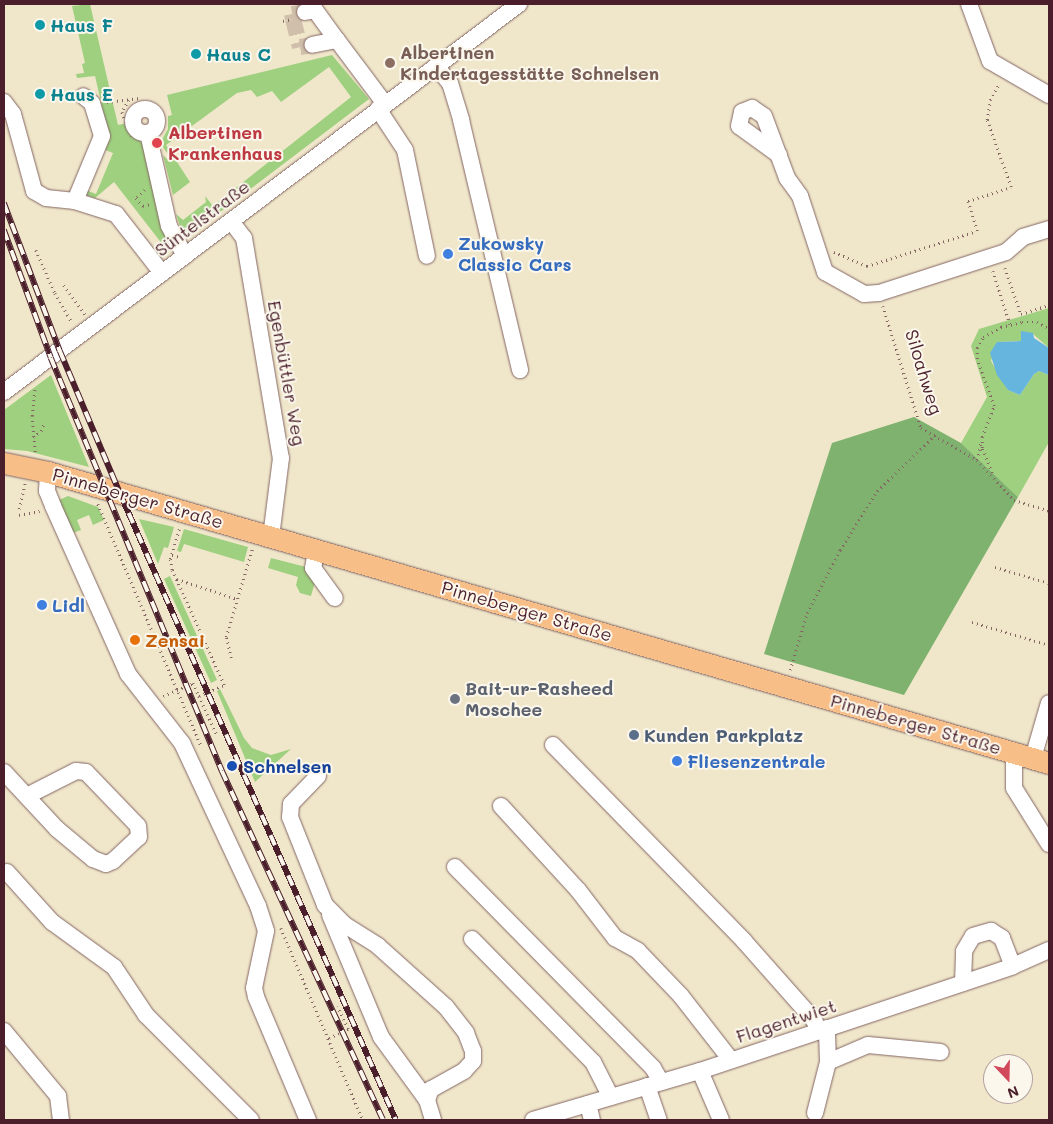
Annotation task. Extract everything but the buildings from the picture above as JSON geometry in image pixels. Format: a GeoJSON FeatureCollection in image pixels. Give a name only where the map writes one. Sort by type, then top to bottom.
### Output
{"type":"FeatureCollection","features":[{"type":"Feature","properties":{"kind":"main road","name":"Pinneberger Straße"},"geometry":{"type":"LineString","coordinates":[[4,463],[37,469],[1032,758]]}},
{"type":"Feature","properties":{"kind":"street","name":"Süntelstraße"},"geometry":{"type":"LineString","coordinates":[[4,392],[519,4]]}},
{"type":"Feature","properties":{"kind":"street"},"geometry":{"type":"LineString","coordinates":[[969,4],[985,52],[990,61],[1049,95]]}},
{"type":"Feature","properties":{"kind":"street"},"geometry":{"type":"LineString","coordinates":[[299,15],[315,10],[382,107],[405,150],[427,256]]}},
{"type":"Feature","properties":{"kind":"street"},"geometry":{"type":"LineString","coordinates":[[312,45],[337,40]]}},
{"type":"Feature","properties":{"kind":"street"},"geometry":{"type":"LineString","coordinates":[[436,66],[450,83],[461,120],[520,370]]}},
{"type":"Feature","properties":{"kind":"street"},"geometry":{"type":"LineString","coordinates":[[75,200],[102,136],[88,101]]}},
{"type":"Feature","properties":{"kind":"street"},"geometry":{"type":"LineString","coordinates":[[4,102],[13,114],[34,191],[46,198],[75,200],[108,210],[121,218],[162,273]]}},
{"type":"Feature","properties":{"kind":"street"},"geometry":{"type":"LineString","coordinates":[[148,133],[169,226],[185,256]]}},
{"type":"Feature","properties":{"kind":"street"},"geometry":{"type":"LineString","coordinates":[[779,155],[787,178],[800,196],[824,272],[864,294],[879,293],[994,256],[1009,250],[1022,237],[1049,229]]}},
{"type":"Feature","properties":{"kind":"street","name":"Egenbüttler Weg"},"geometry":{"type":"LineString","coordinates":[[231,221],[244,238],[281,458],[264,535]]}},
{"type":"Feature","properties":{"kind":"street"},"geometry":{"type":"LineString","coordinates":[[37,469],[128,674],[182,743],[258,906],[266,931],[254,988],[256,997],[308,1120]]}},
{"type":"Feature","properties":{"kind":"street"},"geometry":{"type":"LineString","coordinates":[[316,550],[313,568],[335,598]]}},
{"type":"Feature","properties":{"kind":"street"},"geometry":{"type":"LineString","coordinates":[[1049,703],[1032,758],[1014,788],[1049,844]]}},
{"type":"Feature","properties":{"kind":"street"},"geometry":{"type":"LineString","coordinates":[[553,745],[744,941],[823,1029],[828,1062],[815,1113]]}},
{"type":"Feature","properties":{"kind":"street"},"geometry":{"type":"LineString","coordinates":[[4,772],[58,829],[93,859],[106,864],[113,861],[139,837],[138,826],[86,772],[76,771],[27,796]]}},
{"type":"Feature","properties":{"kind":"street"},"geometry":{"type":"LineString","coordinates":[[318,776],[291,804],[290,817],[381,1037],[427,1100],[434,1120]]}},
{"type":"Feature","properties":{"kind":"street"},"geometry":{"type":"LineString","coordinates":[[500,806],[578,890],[615,938],[638,951],[681,996],[730,1060]]}},
{"type":"Feature","properties":{"kind":"street"},"geometry":{"type":"LineString","coordinates":[[455,867],[654,1068],[654,1084],[659,1120]]}},
{"type":"Feature","properties":{"kind":"street"},"geometry":{"type":"LineString","coordinates":[[7,872],[52,922],[114,967],[146,1015],[251,1120]]}},
{"type":"Feature","properties":{"kind":"street"},"geometry":{"type":"LineString","coordinates":[[325,904],[345,925],[378,946],[407,971],[446,1008],[466,1033],[473,1061],[464,1071],[431,1090],[427,1100]]}},
{"type":"Feature","properties":{"kind":"street"},"geometry":{"type":"LineString","coordinates":[[963,983],[964,951],[973,936],[991,931],[1002,938],[1013,966]]}},
{"type":"Feature","properties":{"kind":"street"},"geometry":{"type":"LineString","coordinates":[[472,939],[593,1062],[611,1097]]}},
{"type":"Feature","properties":{"kind":"street","name":"Flagentwiet"},"geometry":{"type":"LineString","coordinates":[[533,1120],[700,1070],[1013,966],[1049,950]]}},
{"type":"Feature","properties":{"kind":"street"},"geometry":{"type":"LineString","coordinates":[[4,1031],[58,1096],[61,1120]]}},
{"type":"Feature","properties":{"kind":"street"},"geometry":{"type":"LineString","coordinates":[[828,1062],[868,1045],[941,1052]]}},
{"type":"Feature","properties":{"kind":"street"},"geometry":{"type":"LineString","coordinates":[[700,1070],[721,1120]]}},
{"type":"Feature","properties":{"kind":"street"},"geometry":{"type":"LineString","coordinates":[[588,1104],[592,1120]]}},
{"type":"Feature","properties":{"kind":"path"},"geometry":{"type":"LineString","coordinates":[[283,21],[299,15]]}},
{"type":"Feature","properties":{"kind":"path"},"geometry":{"type":"LineString","coordinates":[[814,242],[864,266],[978,231],[968,201],[1011,187],[987,120],[990,100],[1006,71]]}},
{"type":"Feature","properties":{"kind":"path"},"geometry":{"type":"LineString","coordinates":[[88,101],[140,98]]}},
{"type":"Feature","properties":{"kind":"path"},"geometry":{"type":"LineString","coordinates":[[36,250],[54,293],[74,325],[79,323]]}},
{"type":"Feature","properties":{"kind":"path"},"geometry":{"type":"LineString","coordinates":[[994,256],[1021,314],[1049,305]]}},
{"type":"Feature","properties":{"kind":"path"},"geometry":{"type":"LineString","coordinates":[[994,256],[1010,324]]}},
{"type":"Feature","properties":{"kind":"path"},"geometry":{"type":"LineString","coordinates":[[64,284],[85,315],[82,319]]}},
{"type":"Feature","properties":{"kind":"path","name":"Siloahweg"},"geometry":{"type":"LineString","coordinates":[[879,293],[921,428],[976,460],[992,474],[1014,500],[1049,511]]}},
{"type":"Feature","properties":{"kind":"path"},"geometry":{"type":"LineString","coordinates":[[976,460],[982,437],[994,406],[977,359],[977,348],[983,337],[1010,324],[1037,322],[1049,328]]}},
{"type":"Feature","properties":{"kind":"path"},"geometry":{"type":"LineString","coordinates":[[20,509],[37,469],[34,436],[35,369]]}},
{"type":"Feature","properties":{"kind":"path"},"geometry":{"type":"LineString","coordinates":[[34,436],[41,431],[44,423]]}},
{"type":"Feature","properties":{"kind":"path"},"geometry":{"type":"LineString","coordinates":[[784,686],[807,613],[840,550],[877,491],[935,436]]}},
{"type":"Feature","properties":{"kind":"path"},"geometry":{"type":"LineString","coordinates":[[982,437],[984,458],[992,474]]}},
{"type":"Feature","properties":{"kind":"path"},"geometry":{"type":"LineString","coordinates":[[20,515],[53,506]]}},
{"type":"Feature","properties":{"kind":"path"},"geometry":{"type":"LineString","coordinates":[[184,512],[171,564],[224,684],[199,696]]}},
{"type":"Feature","properties":{"kind":"path"},"geometry":{"type":"LineString","coordinates":[[231,658],[226,638],[237,599],[264,535]]}},
{"type":"Feature","properties":{"kind":"path"},"geometry":{"type":"LineString","coordinates":[[172,555],[180,557]]}},
{"type":"Feature","properties":{"kind":"path"},"geometry":{"type":"LineString","coordinates":[[995,567],[1049,583]]}},
{"type":"Feature","properties":{"kind":"path"},"geometry":{"type":"LineString","coordinates":[[176,578],[237,599]]}},
{"type":"Feature","properties":{"kind":"path"},"geometry":{"type":"LineString","coordinates":[[972,622],[1049,645]]}},
{"type":"Feature","properties":{"kind":"path"},"geometry":{"type":"LineString","coordinates":[[178,689],[193,683],[217,735]]}},
{"type":"Feature","properties":{"kind":"path"},"geometry":{"type":"LineString","coordinates":[[328,1038],[348,1029],[337,1006]]}},
{"type":"Feature","properties":{"kind":"green space"},"geometry":{"type":"Polygon","coordinates":[[[90,4],[118,125],[127,123],[131,132],[145,146],[169,252],[160,258],[155,251],[163,245],[114,182],[95,198],[86,195],[86,190],[96,194],[113,153],[103,149],[109,137],[95,76],[77,78],[76,74],[84,73],[82,64],[85,63],[72,6],[90,4]]]}},
{"type":"Feature","properties":{"kind":"green space"},"geometry":{"type":"Polygon","coordinates":[[[332,55],[369,99],[211,219],[208,215],[200,221],[202,225],[189,236],[180,226],[176,214],[183,220],[206,202],[205,196],[213,206],[351,97],[329,67],[281,102],[272,91],[257,97],[251,90],[237,93],[166,145],[190,182],[173,195],[163,155],[167,159],[170,157],[160,143],[168,129],[168,116],[172,115],[167,95],[332,55]]]}},
{"type":"Feature","properties":{"kind":"green space"},"geometry":{"type":"Polygon","coordinates":[[[1049,308],[1049,348],[1033,334],[1021,332],[1021,341],[997,342],[991,361],[1008,390],[1020,395],[1034,374],[1039,371],[1049,375],[1049,442],[1018,497],[961,443],[987,397],[971,346],[979,329],[1049,308]]]}},
{"type":"Feature","properties":{"kind":"green space"},"geometry":{"type":"Polygon","coordinates":[[[51,375],[89,467],[27,451],[4,449],[4,410],[51,375]]]}},
{"type":"Feature","properties":{"kind":"green space"},"geometry":{"type":"Polygon","coordinates":[[[914,417],[961,443],[1018,497],[904,695],[764,654],[832,443],[914,417]]]}},
{"type":"Feature","properties":{"kind":"green space"},"geometry":{"type":"Polygon","coordinates":[[[68,496],[98,507],[104,520],[93,525],[89,515],[77,520],[81,530],[73,533],[59,500],[68,496]]]}},
{"type":"Feature","properties":{"kind":"green space"},"geometry":{"type":"Polygon","coordinates":[[[139,519],[174,527],[168,548],[164,547],[158,564],[139,519]]]}},
{"type":"Feature","properties":{"kind":"green space"},"geometry":{"type":"Polygon","coordinates":[[[184,529],[248,547],[244,562],[184,544],[181,552],[177,551],[184,529]]]}},
{"type":"Feature","properties":{"kind":"green space"},"geometry":{"type":"Polygon","coordinates":[[[271,558],[306,567],[315,582],[311,596],[300,593],[296,585],[298,577],[268,568],[271,558]]]}},
{"type":"Feature","properties":{"kind":"green space"},"geometry":{"type":"Polygon","coordinates":[[[170,576],[217,680],[211,683],[164,579],[170,576]]]}},
{"type":"Feature","properties":{"kind":"green space"},"geometry":{"type":"Polygon","coordinates":[[[220,689],[244,738],[252,748],[271,755],[291,749],[255,782],[217,691],[220,689]]]}},
{"type":"Feature","properties":{"kind":"water"},"geometry":{"type":"Polygon","coordinates":[[[1021,331],[1033,333],[1034,338],[1049,348],[1049,375],[1039,371],[1034,374],[1020,395],[1008,390],[997,375],[990,353],[997,342],[1021,341],[1021,331]]]}},
{"type":"Feature","properties":{"kind":"tunnel"},"geometry":{"type":"LineString","coordinates":[[305,12],[292,14],[293,19],[300,47],[312,45]]}},
{"type":"Feature","properties":{"kind":"railway"},"geometry":{"type":"LineString","coordinates":[[4,203],[60,351],[120,493],[396,1120]]}},
{"type":"Feature","properties":{"kind":"railway"},"geometry":{"type":"LineString","coordinates":[[4,230],[51,358],[222,771],[383,1120]]}},
{"type":"Feature","properties":{"kind":"place","name":"Haus F"},"geometry":{"type":"Point","coordinates":[40,25]}},
{"type":"Feature","properties":{"kind":"place","name":"Haus C"},"geometry":{"type":"Point","coordinates":[196,54]}},
{"type":"Feature","properties":{"kind":"place","name":"Albertinen Kindertagesstätte Schnelsen"},"geometry":{"type":"Point","coordinates":[390,63]}},
{"type":"Feature","properties":{"kind":"place","name":"Haus E"},"geometry":{"type":"Point","coordinates":[40,94]}},
{"type":"Feature","properties":{"kind":"place","name":"Albertinen Krankenhaus"},"geometry":{"type":"Point","coordinates":[157,143]}},
{"type":"Feature","properties":{"kind":"place","name":"Zukowsky Classic Cars"},"geometry":{"type":"Point","coordinates":[448,254]}},
{"type":"Feature","properties":{"kind":"place","name":"Lidl"},"geometry":{"type":"Point","coordinates":[42,605]}},
{"type":"Feature","properties":{"kind":"place","name":"Zensai"},"geometry":{"type":"Point","coordinates":[135,640]}},
{"type":"Feature","properties":{"kind":"place","name":"Bait-ur-Rasheed Moschee"},"geometry":{"type":"Point","coordinates":[455,699]}},
{"type":"Feature","properties":{"kind":"place","name":"Kunden Parkplatz"},"geometry":{"type":"Point","coordinates":[634,735]}},
{"type":"Feature","properties":{"kind":"place","name":"Fliesenzentrale"},"geometry":{"type":"Point","coordinates":[677,761]}},
{"type":"Feature","properties":{"kind":"place","name":"Schnelsen"},"geometry":{"type":"Point","coordinates":[232,766]}}]}
